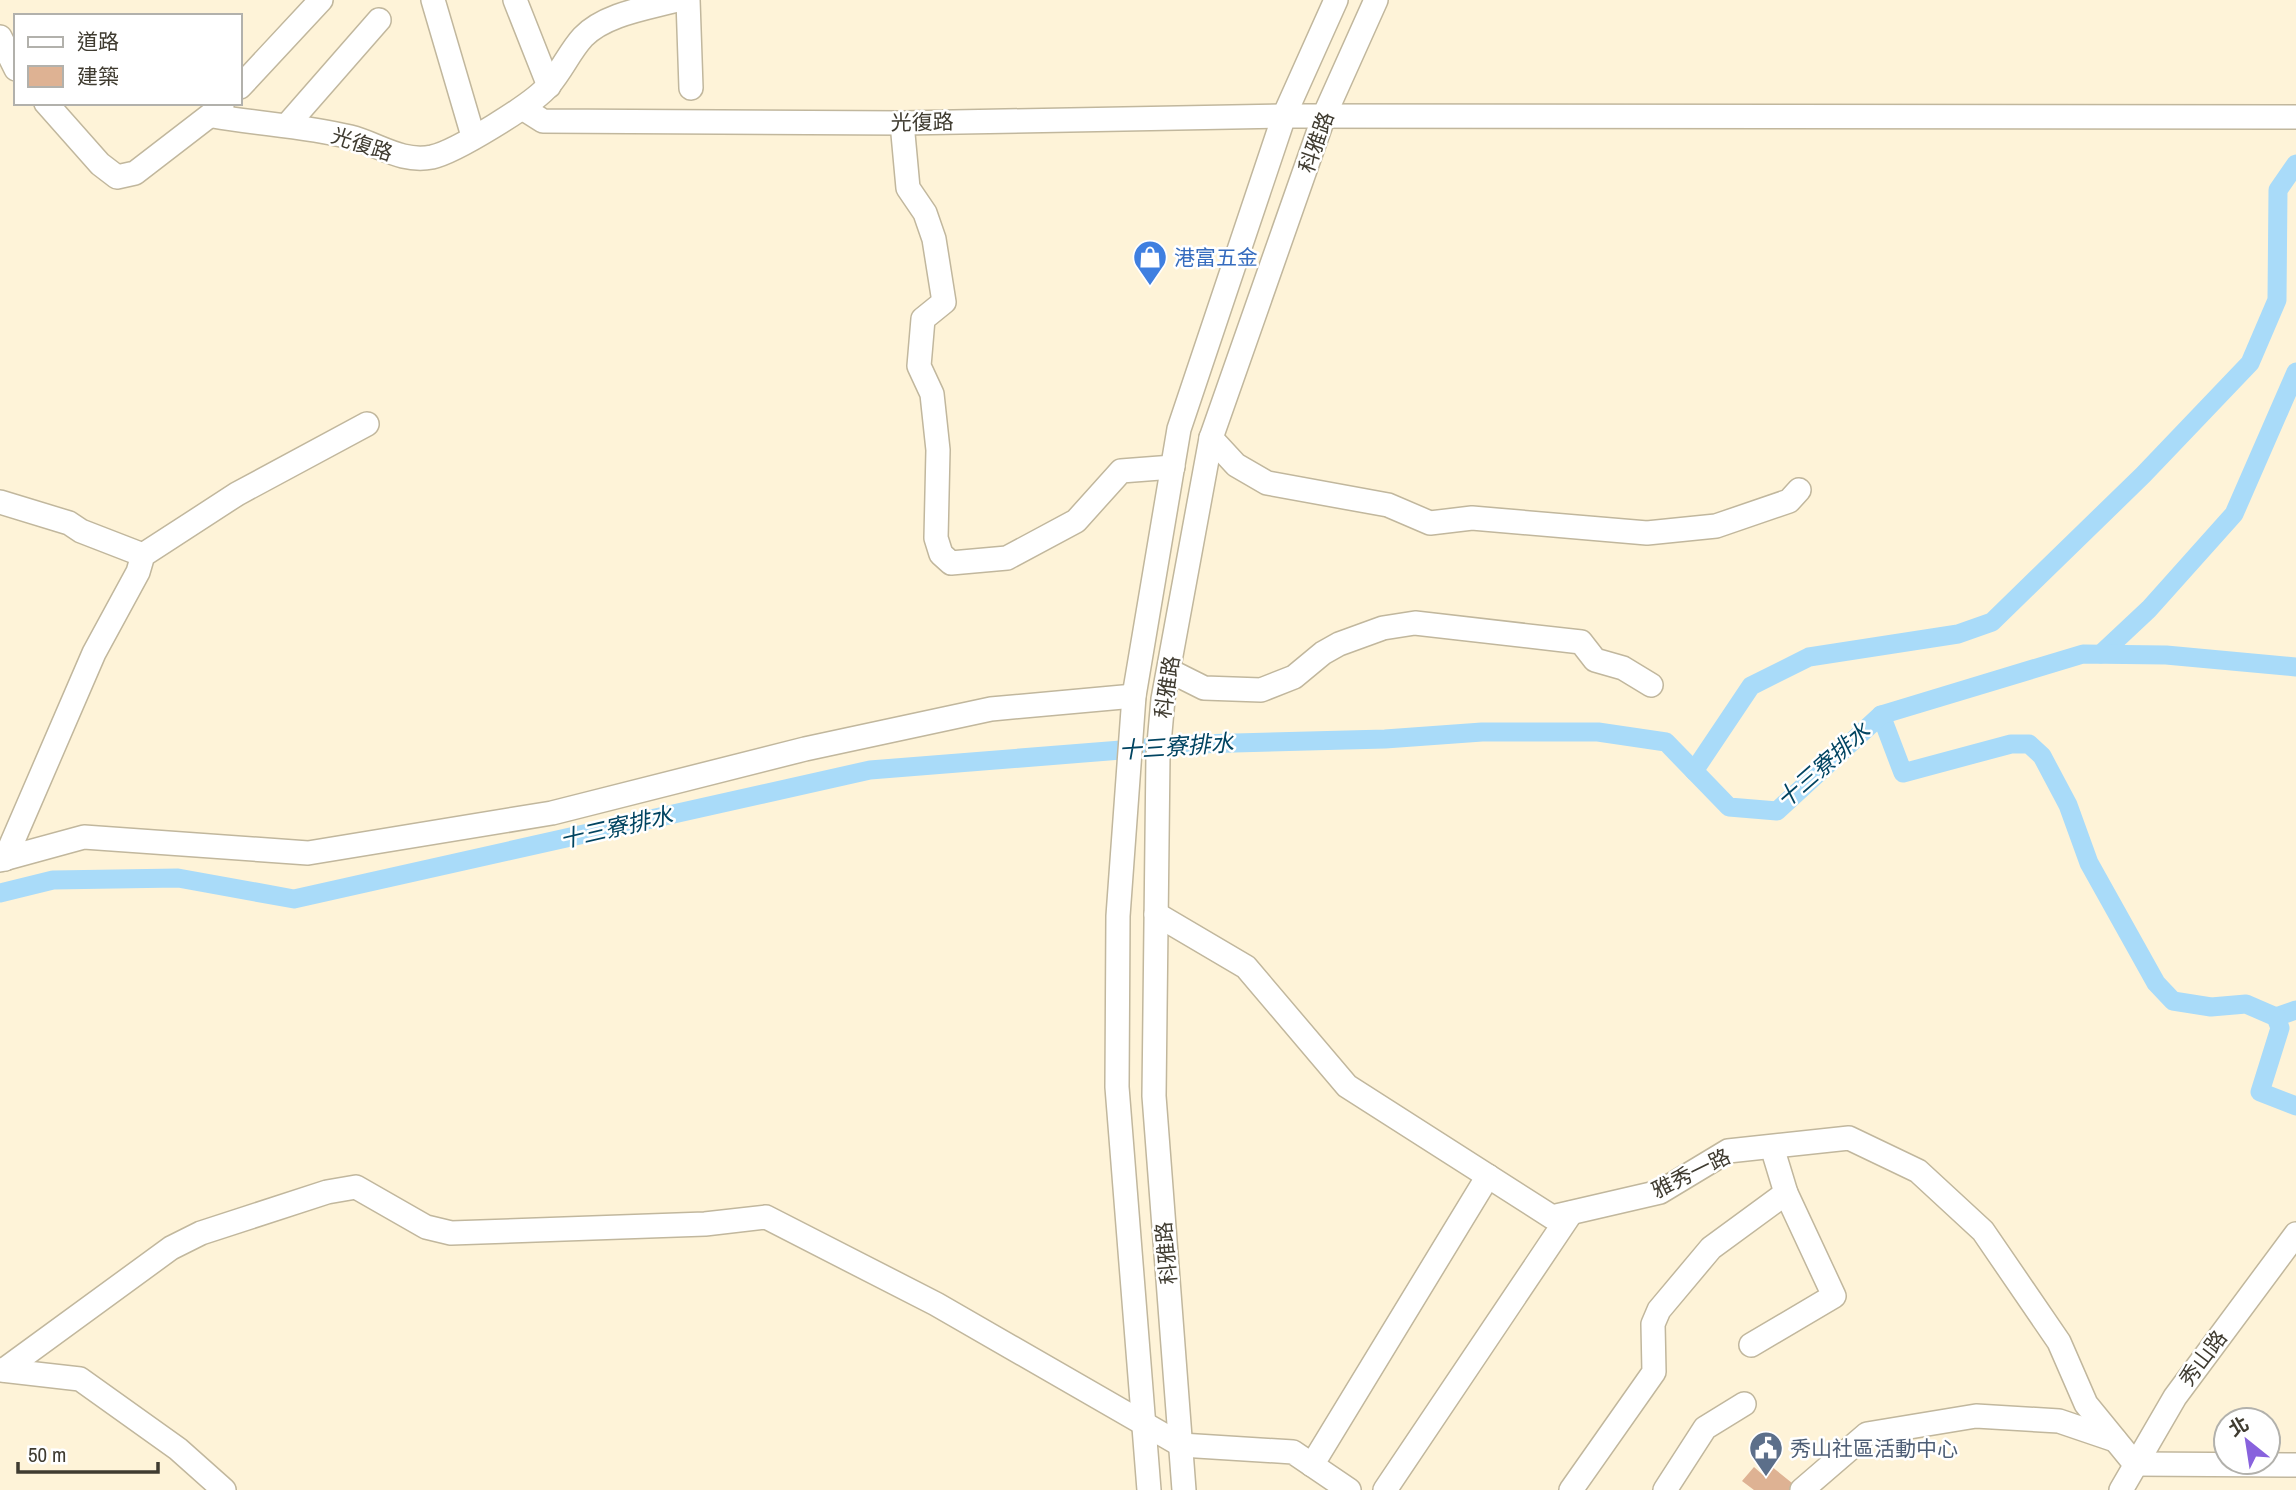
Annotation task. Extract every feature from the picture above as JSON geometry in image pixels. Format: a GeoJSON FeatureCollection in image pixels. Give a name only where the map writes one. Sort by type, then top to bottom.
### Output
{"type":"FeatureCollection","features":[{"type":"Feature","properties":{"kind":"street"},"geometry":{"type":"LineString","coordinates":[[242,85],[321,0]]}},
{"type":"Feature","properties":{"kind":"street"},"geometry":{"type":"LineString","coordinates":[[433,0],[473,136]]}},
{"type":"Feature","properties":{"kind":"street"},"geometry":{"type":"LineString","coordinates":[[515,0],[549,86]]}},
{"type":"Feature","properties":{"kind":"street","name":"光復路"},"geometry":{"type":"LineString","coordinates":[[48,105],[100,164],[117,177],[135,173],[219,110],[258,124],[288,124],[353,138],[402,158],[433,157],[524,109],[549,86],[584,36],[610,20],[677,0]]}},
{"type":"Feature","properties":{"kind":"street"},"geometry":{"type":"LineString","coordinates":[[688,0],[691,88]]}},
{"type":"Feature","properties":{"kind":"street","name":"科雅路"},"geometry":{"type":"LineString","coordinates":[[1149,1490],[1117,1087],[1118,916],[1134,696],[1179,429],[1284,116],[1336,0]]}},
{"type":"Feature","properties":{"kind":"street","name":"科雅路"},"geometry":{"type":"LineString","coordinates":[[1184,1490],[1154,1096],[1158,755],[1163,699],[1211,438],[1324,116],[1376,0]]}},
{"type":"Feature","properties":{"kind":"street"},"geometry":{"type":"LineString","coordinates":[[288,124],[379,20]]}},
{"type":"Feature","properties":{"kind":"street"},"geometry":{"type":"LineString","coordinates":[[0,37],[14,65]]}},
{"type":"Feature","properties":{"kind":"street","name":"光復路"},"geometry":{"type":"LineString","coordinates":[[524,109],[543,121],[902,123],[1284,116],[2296,117]]}},
{"type":"Feature","properties":{"kind":"street"},"geometry":{"type":"LineString","coordinates":[[902,123],[908,188],[925,213],[934,239],[944,302],[923,318],[919,342],[919,366],[932,394],[938,450],[936,538],[941,555],[951,563],[1007,558],[1076,521],[1121,471],[1173,467]]}},
{"type":"Feature","properties":{"kind":"street"},"geometry":{"type":"LineString","coordinates":[[3,859],[94,653],[138,572],[143,555],[237,494],[367,424]]}},
{"type":"Feature","properties":{"kind":"street"},"geometry":{"type":"LineString","coordinates":[[1211,438],[1236,465],[1267,483],[1388,505],[1430,523],[1472,519],[1647,533],[1716,526],[1789,501],[1799,491]]}},
{"type":"Feature","properties":{"kind":"street"},"geometry":{"type":"LineString","coordinates":[[0,502],[69,523],[81,531],[143,555]]}},
{"type":"Feature","properties":{"kind":"street"},"geometry":{"type":"LineString","coordinates":[[1170,671],[1204,688],[1261,690],[1294,677],[1323,653],[1339,644],[1383,628],[1415,623],[1581,642],[1595,660],[1623,668],[1651,685]]}},
{"type":"Feature","properties":{"kind":"street"},"geometry":{"type":"LineString","coordinates":[[3,859],[85,837],[308,853],[552,813],[805,749],[991,709],[1134,696]]}},
{"type":"Feature","properties":{"kind":"street","name":"雅秀一路"},"geometry":{"type":"LineString","coordinates":[[1156,914],[1246,967],[1347,1086],[1552,1217],[1660,1192],[1728,1151],[1849,1138],[1918,1171],[1983,1231],[2059,1342],[2086,1404],[2135,1464]]}},
{"type":"Feature","properties":{"kind":"street"},"geometry":{"type":"LineString","coordinates":[[1751,1345],[1834,1296],[1786,1193],[1772,1147]]}},
{"type":"Feature","properties":{"kind":"street"},"geometry":{"type":"LineString","coordinates":[[1312,1465],[1488,1176]]}},
{"type":"Feature","properties":{"kind":"street"},"geometry":{"type":"LineString","coordinates":[[2,1370],[171,1248],[201,1233],[327,1192],[356,1187],[426,1227],[451,1233],[705,1224],[766,1217],[936,1304],[1181,1445],[1293,1452],[1349,1490]]}},
{"type":"Feature","properties":{"kind":"street"},"geometry":{"type":"LineString","coordinates":[[1572,1490],[1654,1372],[1653,1324],[1659,1310],[1711,1248],[1786,1193]]}},
{"type":"Feature","properties":{"kind":"street"},"geometry":{"type":"LineString","coordinates":[[1385,1490],[1571,1213]]}},
{"type":"Feature","properties":{"kind":"street","name":"秀山路"},"geometry":{"type":"LineString","coordinates":[[2121,1490],[2175,1397],[2296,1234]]}},
{"type":"Feature","properties":{"kind":"street"},"geometry":{"type":"LineString","coordinates":[[2,1370],[80,1379],[178,1449],[224,1490]]}},
{"type":"Feature","properties":{"kind":"street"},"geometry":{"type":"LineString","coordinates":[[1665,1490],[1705,1429],[1744,1404]]}},
{"type":"Feature","properties":{"kind":"street"},"geometry":{"type":"LineString","coordinates":[[1802,1490],[1867,1434],[1976,1416],[2059,1421],[2115,1440]]}},
{"type":"Feature","properties":{"kind":"street"},"geometry":{"type":"LineString","coordinates":[[2135,1464],[2296,1465]]}},
{"type":"Feature","properties":{"kind":"building","name":"秀山社區活動中心"},"geometry":{"type":"Polygon","coordinates":[[[1771,1466],[1792,1483],[1789,1490],[1754,1490],[1742,1481],[1754,1467],[1763,1475],[1771,1466]]]}},
{"type":"Feature","properties":{"kind":"waterway"},"geometry":{"type":"LineString","coordinates":[[1694,771],[1751,686],[1809,657],[1958,634],[1992,622],[2143,475],[2250,363],[2277,300],[2278,190],[2296,164]]}},
{"type":"Feature","properties":{"kind":"waterway"},"geometry":{"type":"LineString","coordinates":[[2101,654],[2149,609],[2234,514],[2296,372]]}},
{"type":"Feature","properties":{"kind":"waterway","name":"十三寮排水"},"geometry":{"type":"LineString","coordinates":[[0,893],[53,880],[178,878],[294,899],[870,770],[1197,744],[1385,739],[1482,732],[1598,732],[1666,742],[1729,807],[1777,811],[1881,715],[2083,654],[2166,655],[2296,667]]}},
{"type":"Feature","properties":{"kind":"waterway"},"geometry":{"type":"LineString","coordinates":[[1881,715],[1903,773],[2011,744],[2029,744],[2042,756],[2068,805],[2089,863],[2156,983],[2173,1001],[2211,1007],[2246,1004],[2276,1017],[2296,1010]]}},
{"type":"Feature","properties":{"kind":"waterway"},"geometry":{"type":"LineString","coordinates":[[2276,1017],[2280,1028],[2260,1092],[2296,1106]]}},
{"type":"Feature","properties":{"kind":"place","name":"港富五金"},"geometry":{"type":"Point","coordinates":[1150,287]}},
{"type":"Feature","properties":{"kind":"place","name":"秀山社區活動中心"},"geometry":{"type":"Point","coordinates":[1766,1478]}}]}
